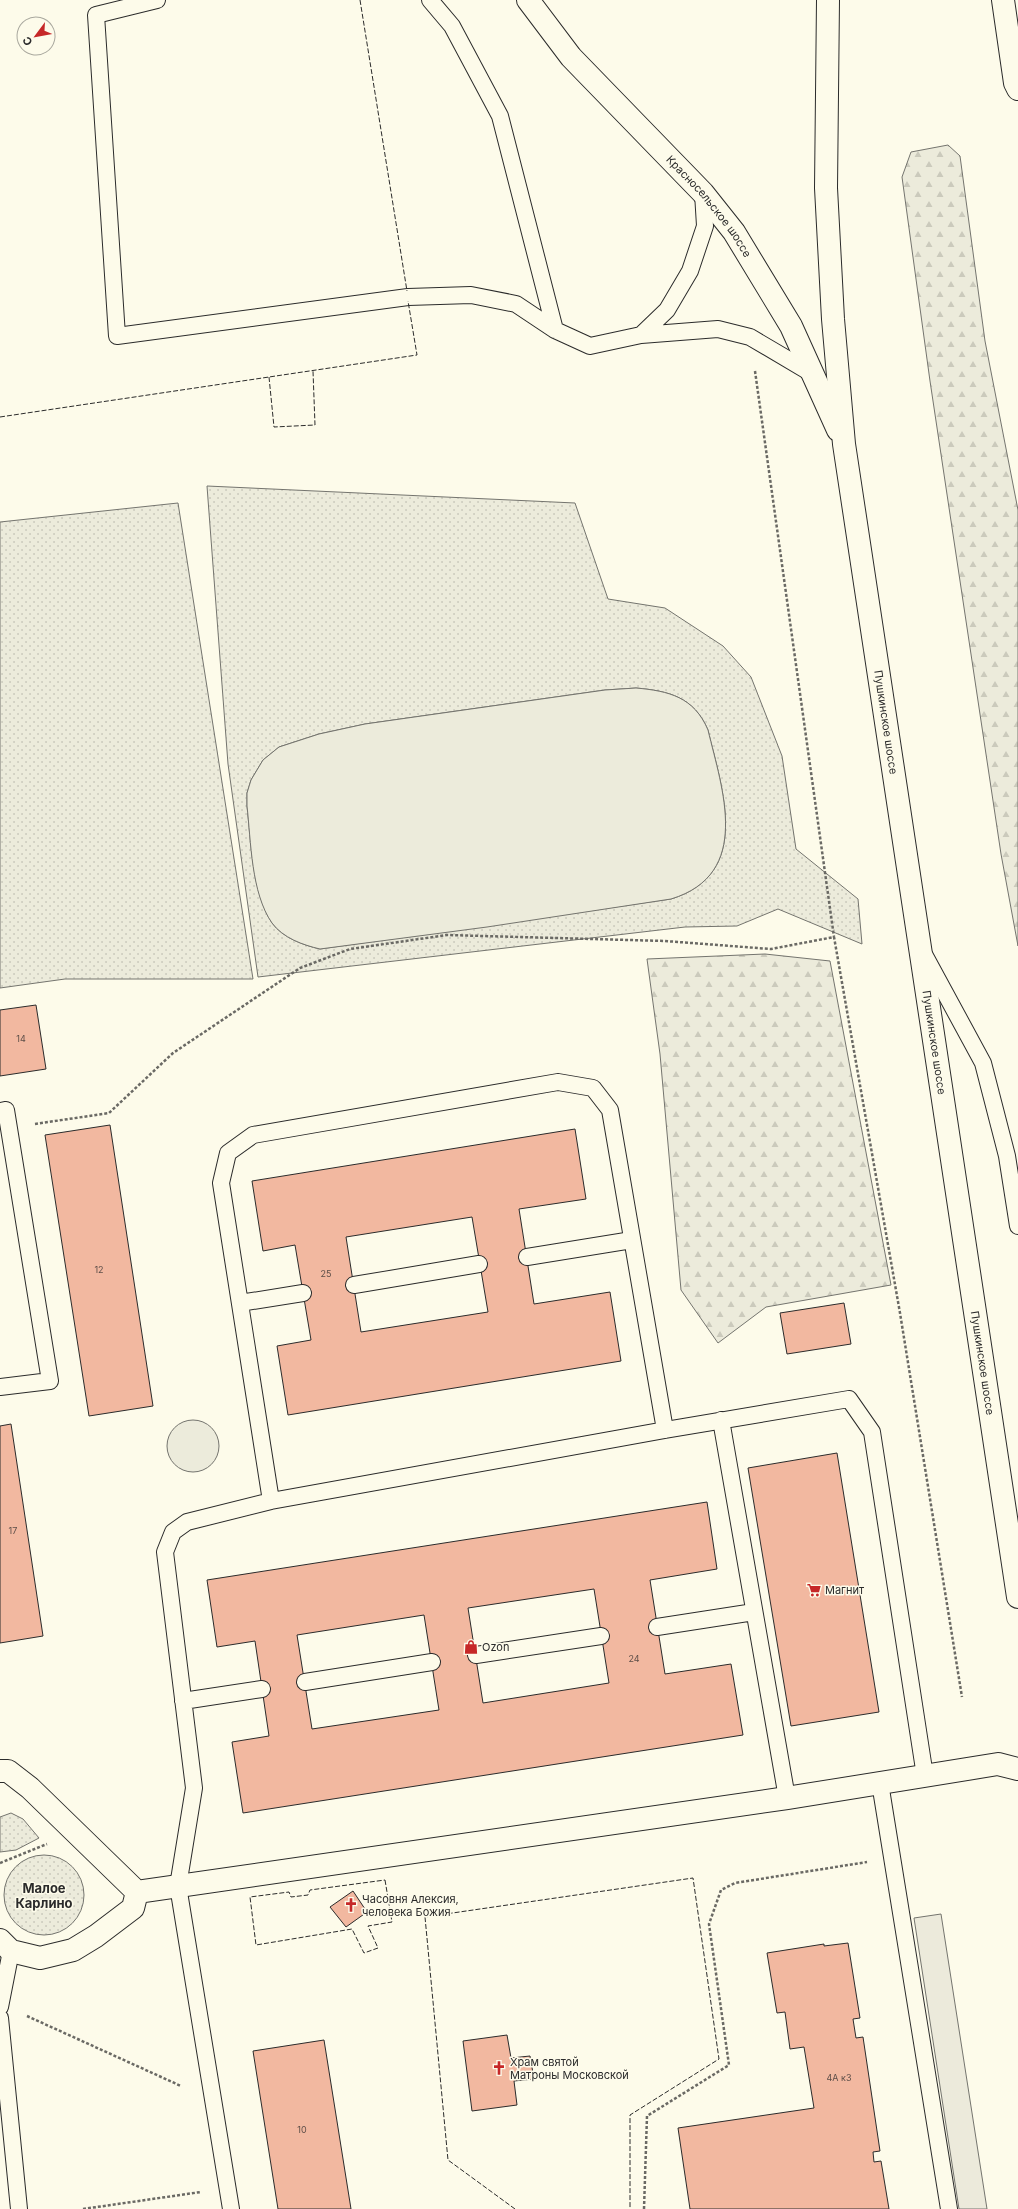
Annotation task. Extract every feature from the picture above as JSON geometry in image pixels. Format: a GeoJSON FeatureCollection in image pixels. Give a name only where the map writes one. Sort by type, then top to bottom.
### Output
{"type":"FeatureCollection","features":[{"type":"Feature","properties":{"kind":"main road","name":"Красносельское шоссе"},"geometry":{"type":"LineString","coordinates":[[528,0],[570,57],[703,193],[734,232],[791,326],[844,444]]}},
{"type":"Feature","properties":{"kind":"main road","name":"Красносельское шоссе"},"geometry":{"type":"LineString","coordinates":[[828,0],[826,188],[834,319],[844,444],[850,488]]}},
{"type":"Feature","properties":{"kind":"main road"},"geometry":{"type":"LineString","coordinates":[[1003,0],[1017,85]]}},
{"type":"Feature","properties":{"kind":"main road","name":"Пушкинское шоссе"},"geometry":{"type":"LineString","coordinates":[[850,488],[1018,1597]]}},
{"type":"Feature","properties":{"kind":"main road"},"geometry":{"type":"LineString","coordinates":[[137,1892],[787,1798],[998,1764],[1018,1769]]}},
{"type":"Feature","properties":{"kind":"main road"},"geometry":{"type":"LineString","coordinates":[[0,1771],[8,1771],[30,1788],[137,1892]]}},
{"type":"Feature","properties":{"kind":"main road"},"geometry":{"type":"LineString","coordinates":[[5,1945],[40,1958],[73,1950],[96,1936],[134,1908],[137,1892]]}},
{"type":"Feature","properties":{"kind":"lane"},"geometry":{"type":"LineString","coordinates":[[157,0],[96,14],[117,336],[408,297],[472,295],[516,304],[555,330],[590,346],[641,335],[718,329],[750,337],[811,373]]}},
{"type":"Feature","properties":{"kind":"lane"},"geometry":{"type":"LineString","coordinates":[[430,0],[452,26],[500,116],[555,330]]}},
{"type":"Feature","properties":{"kind":"lane"},"geometry":{"type":"LineString","coordinates":[[641,335],[667,310],[690,271],[705,226],[703,193]]}},
{"type":"Feature","properties":{"kind":"lane"},"geometry":{"type":"LineString","coordinates":[[919,945],[983,1063],[1007,1156],[1018,1226]]}},
{"type":"Feature","properties":{"kind":"lane"},"geometry":{"type":"LineString","coordinates":[[271,1501],[221,1183],[228,1153],[254,1135],[558,1082],[593,1088],[610,1110],[665,1430]]}},
{"type":"Feature","properties":{"kind":"lane"},"geometry":{"type":"LineString","coordinates":[[0,1111],[6,1110],[50,1381],[0,1387]]}},
{"type":"Feature","properties":{"kind":"lane"},"geometry":{"type":"LineString","coordinates":[[527,1257],[632,1240]]}},
{"type":"Feature","properties":{"kind":"lane"},"geometry":{"type":"LineString","coordinates":[[354,1285],[479,1264]]}},
{"type":"Feature","properties":{"kind":"lane"},"geometry":{"type":"LineString","coordinates":[[240,1303],[303,1293]]}},
{"type":"Feature","properties":{"kind":"lane"},"geometry":{"type":"LineString","coordinates":[[231,2209],[178,1886],[194,1788],[165,1552],[173,1532],[187,1522],[271,1501],[721,1420],[849,1399],[872,1432],[925,1776]]}},
{"type":"Feature","properties":{"kind":"lane"},"geometry":{"type":"LineString","coordinates":[[721,1420],[787,1798]]}},
{"type":"Feature","properties":{"kind":"lane"},"geometry":{"type":"LineString","coordinates":[[657,1627],[754,1612]]}},
{"type":"Feature","properties":{"kind":"lane"},"geometry":{"type":"LineString","coordinates":[[476,1655],[601,1636]]}},
{"type":"Feature","properties":{"kind":"lane"},"geometry":{"type":"LineString","coordinates":[[304,1682],[432,1662]]}},
{"type":"Feature","properties":{"kind":"lane"},"geometry":{"type":"LineString","coordinates":[[183,1701],[262,1689]]}},
{"type":"Feature","properties":{"kind":"lane"},"geometry":{"type":"LineString","coordinates":[[880,1783],[949,2209]]}},
{"type":"Feature","properties":{"kind":"lane"},"geometry":{"type":"LineString","coordinates":[[0,2007],[5,1945]]}},
{"type":"Feature","properties":{"kind":"lane"},"geometry":{"type":"LineString","coordinates":[[0,2018],[19,2209]]}},
{"type":"Feature","properties":{"kind":"path"},"geometry":{"type":"LineString","coordinates":[[750,337],[834,937]]}},
{"type":"Feature","properties":{"kind":"path"},"geometry":{"type":"LineString","coordinates":[[0,1863],[53,1842]]}},
{"type":"Feature","properties":{"kind":"path"},"geometry":{"type":"LineString","coordinates":[[644,2209],[647,2116],[729,2065],[709,1924],[721,1890],[735,1883],[893,1858]]}},
{"type":"Feature","properties":{"kind":"path"},"geometry":{"type":"LineString","coordinates":[[25,2016],[181,2086]]}},
{"type":"Feature","properties":{"kind":"path"},"geometry":{"type":"LineString","coordinates":[[83,2209],[227,2189]]}},
{"type":"Feature","properties":{"kind":"green space"},"geometry":{"type":"Polygon","coordinates":[[[948,145],[960,156],[985,341],[1018,510],[1018,946],[1001,854],[930,381],[902,177],[911,152],[948,145]]]}},
{"type":"Feature","properties":{"kind":"green space"},"geometry":{"type":"Polygon","coordinates":[[[207,486],[575,503],[608,599],[665,608],[723,646],[751,677],[782,756],[796,849],[858,899],[862,944],[778,909],[737,926],[685,927],[258,977],[228,764],[207,486]],[[636,688],[605,690],[365,724],[319,734],[279,747],[263,760],[251,780],[247,793],[251,851],[256,882],[265,911],[272,923],[288,937],[300,943],[320,949],[671,899],[697,887],[713,870],[722,850],[726,827],[720,778],[714,753],[708,730],[702,719],[688,703],[670,694],[636,688]]]}},
{"type":"Feature","properties":{"kind":"green space"},"geometry":{"type":"Polygon","coordinates":[[[178,503],[253,979],[65,979],[0,988],[0,522],[178,503]]]}},
{"type":"Feature","properties":{"kind":"green space"},"geometry":{"type":"Polygon","coordinates":[[[636,688],[670,694],[688,703],[702,719],[708,730],[720,778],[726,827],[722,850],[713,870],[697,887],[671,899],[487,927],[320,949],[300,943],[288,937],[272,923],[265,911],[256,882],[251,850],[247,793],[251,780],[263,760],[279,747],[319,734],[365,724],[605,690],[636,688]]]}},
{"type":"Feature","properties":{"kind":"green space"},"geometry":{"type":"Polygon","coordinates":[[[765,954],[830,961],[891,1285],[766,1307],[718,1343],[681,1290],[660,1054],[647,959],[765,954]]]}},
{"type":"Feature","properties":{"kind":"green space"},"geometry":{"type":"Polygon","coordinates":[[[193,1420],[203,1422],[211,1428],[217,1436],[219,1446],[217,1456],[211,1464],[203,1470],[193,1472],[183,1470],[175,1464],[169,1456],[167,1446],[169,1436],[175,1428],[183,1422],[193,1420]]]}},
{"type":"Feature","properties":{"kind":"green space"},"geometry":{"type":"Polygon","coordinates":[[[11,1813],[23,1819],[39,1838],[16,1850],[0,1852],[0,1817],[11,1813]]]}},
{"type":"Feature","properties":{"kind":"green space"},"geometry":{"type":"Polygon","coordinates":[[[36,1855],[52,1855],[73,1866],[84,1887],[84,1903],[73,1924],[52,1935],[36,1935],[22,1929],[15,1924],[10,1917],[4,1903],[4,1887],[10,1873],[15,1866],[22,1861],[36,1855]]]}},
{"type":"Feature","properties":{"kind":"shaded area"},"geometry":{"type":"Polygon","coordinates":[[[941,1914],[987,2209],[959,2209],[914,1918],[941,1914]]]}},
{"type":"Feature","properties":{"kind":"building"},"geometry":{"type":"Polygon","coordinates":[[[36,1005],[46,1069],[0,1076],[0,1010],[36,1005]]]}},
{"type":"Feature","properties":{"kind":"building"},"geometry":{"type":"Polygon","coordinates":[[[110,1125],[153,1406],[89,1416],[45,1135],[110,1125]]]}},
{"type":"Feature","properties":{"kind":"building"},"geometry":{"type":"Polygon","coordinates":[[[575,1129],[586,1199],[519,1209],[534,1304],[610,1292],[621,1361],[288,1415],[277,1346],[311,1340],[295,1245],[263,1251],[252,1181],[575,1129]],[[472,1217],[346,1237],[361,1332],[488,1312],[472,1217]]]}},
{"type":"Feature","properties":{"kind":"building"},"geometry":{"type":"Polygon","coordinates":[[[844,1303],[851,1344],[787,1354],[780,1313],[844,1303]]]}},
{"type":"Feature","properties":{"kind":"building"},"geometry":{"type":"Polygon","coordinates":[[[11,1424],[43,1636],[0,1643],[0,1426],[11,1424]]]}},
{"type":"Feature","properties":{"kind":"building","name":"Магнит"},"geometry":{"type":"Polygon","coordinates":[[[837,1453],[879,1712],[791,1726],[748,1468],[837,1453]]]}},
{"type":"Feature","properties":{"kind":"building"},"geometry":{"type":"Polygon","coordinates":[[[707,1502],[717,1569],[650,1580],[665,1674],[731,1664],[743,1735],[243,1813],[232,1742],[269,1736],[255,1641],[217,1647],[207,1580],[707,1502]],[[594,1589],[468,1608],[483,1703],[609,1683],[594,1589]],[[424,1615],[297,1635],[312,1729],[439,1710],[424,1615]]]}},
{"type":"Feature","properties":{"kind":"building"},"geometry":{"type":"Polygon","coordinates":[[[353,1891],[367,1912],[346,1927],[330,1907],[353,1891]]]}},
{"type":"Feature","properties":{"kind":"building"},"geometry":{"type":"Polygon","coordinates":[[[848,1943],[860,2018],[853,2019],[856,2038],[863,2037],[880,2151],[873,2152],[874,2162],[881,2161],[889,2209],[690,2209],[678,2128],[814,2108],[804,2047],[790,2049],[785,2012],[777,2013],[767,1953],[824,1944],[824,1946],[848,1943]]]}},
{"type":"Feature","properties":{"kind":"building","name":"Храм святой Матроны Моcковской"},"geometry":{"type":"Polygon","coordinates":[[[507,2035],[511,2058],[530,2056],[534,2079],[514,2081],[517,2105],[472,2111],[463,2041],[507,2035]]]}},
{"type":"Feature","properties":{"kind":"building"},"geometry":{"type":"Polygon","coordinates":[[[324,2040],[351,2209],[278,2209],[253,2051],[324,2040]]]}},
{"type":"Feature","properties":{"kind":"fence"},"geometry":{"type":"LineString","coordinates":[[360,0],[407,291]]}},
{"type":"Feature","properties":{"kind":"fence"},"geometry":{"type":"LineString","coordinates":[[0,417],[417,355],[408,301]]}},
{"type":"Feature","properties":{"kind":"fence"},"geometry":{"type":"LineString","coordinates":[[269,377],[274,427],[315,425],[313,371]]}},
{"type":"Feature","properties":{"kind":"fence"},"geometry":{"type":"LineString","coordinates":[[515,2209],[448,2160],[425,1917],[693,1878],[719,2059],[630,2115],[630,2209]]}},
{"type":"Feature","properties":{"kind":"fence"},"geometry":{"type":"LineString","coordinates":[[385,1880],[392,1922],[368,1926],[378,1948],[364,1953],[352,1929],[256,1945],[250,1897],[289,1892],[291,1897],[308,1895],[310,1890],[385,1880]]}},
{"type":"Feature","properties":{"kind":"place","name":"Магнит"},"geometry":{"type":"Point","coordinates":[814,1590]}},
{"type":"Feature","properties":{"kind":"place","name":"Ozon"},"geometry":{"type":"Point","coordinates":[471,1647]}},
{"type":"Feature","properties":{"kind":"place","name":"Часовня Алексия, человека Божия"},"geometry":{"type":"Point","coordinates":[351,1905]}},
{"type":"Feature","properties":{"kind":"place","name":"Храм святой Матроны Моcковской"},"geometry":{"type":"Point","coordinates":[499,2068]}},
{"type":"Feature","properties":{"kind":"district","name":"Малое Карлино"},"geometry":{"type":"Point","coordinates":[44,1896]}}]}
